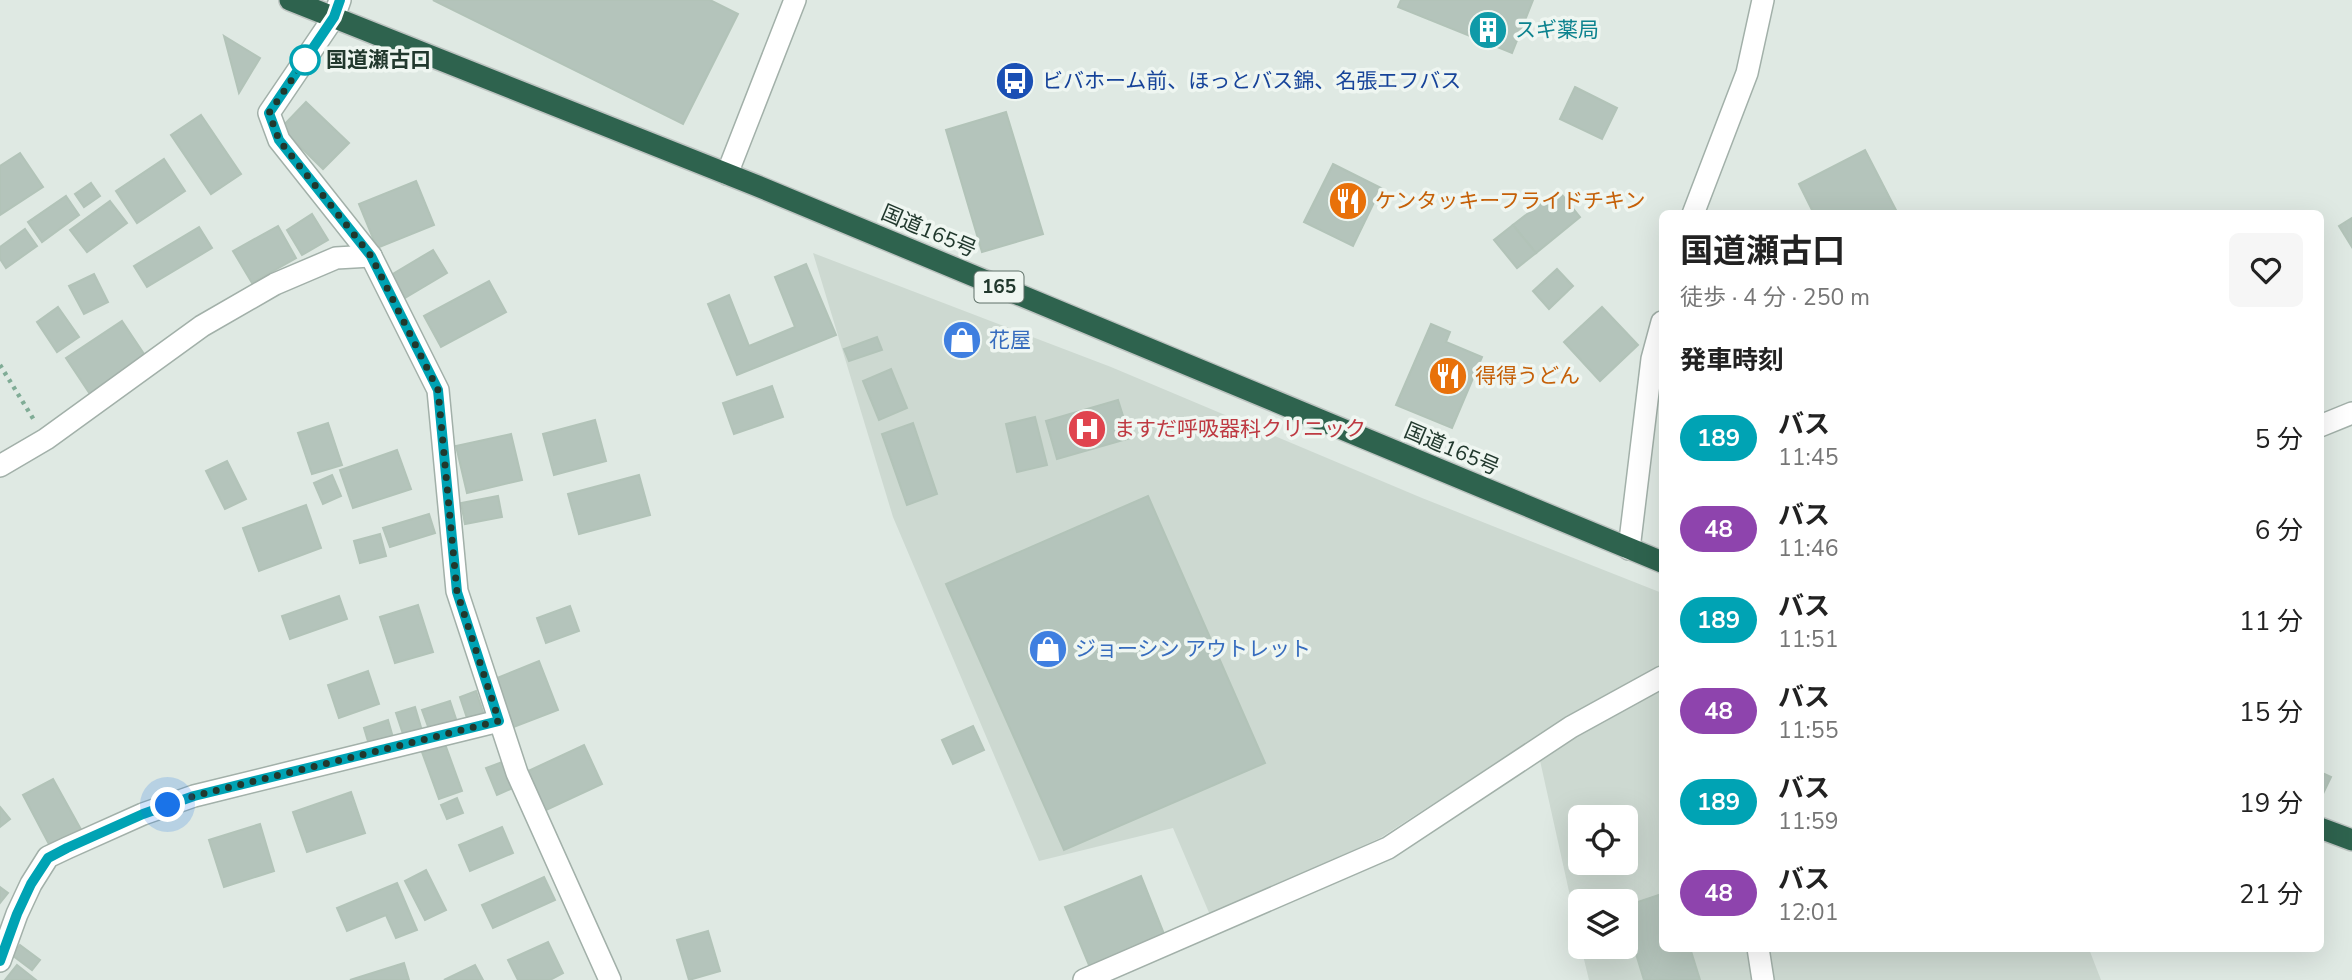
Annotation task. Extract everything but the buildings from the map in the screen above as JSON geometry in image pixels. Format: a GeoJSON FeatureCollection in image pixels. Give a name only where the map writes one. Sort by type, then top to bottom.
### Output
{"type":"FeatureCollection","features":[{"type":"Feature","properties":{"kind":"highway","name":"国道165号"},"geometry":{"type":"LineString","coordinates":[[290,0],[337,9],[1659,561]]}},
{"type":"Feature","properties":{"kind":"highway"},"geometry":{"type":"LineString","coordinates":[[2324,830],[2352,841]]}},
{"type":"Feature","properties":{"kind":"street"},"geometry":{"type":"LineString","coordinates":[[727,174],[795,0]]}},
{"type":"Feature","properties":{"kind":"street"},"geometry":{"type":"LineString","coordinates":[[1695,210],[1746,73],[1763,0]]}},
{"type":"Feature","properties":{"kind":"street"},"geometry":{"type":"LineString","coordinates":[[337,9],[269,113],[279,140],[371,256],[438,390],[457,592],[517,773],[610,980]]}},
{"type":"Feature","properties":{"kind":"street"},"geometry":{"type":"LineString","coordinates":[[0,466],[46,439],[202,326],[275,284],[336,258],[371,256]]}},
{"type":"Feature","properties":{"kind":"street"},"geometry":{"type":"LineString","coordinates":[[1629,549],[1653,359],[1659,334]]}},
{"type":"Feature","properties":{"kind":"street"},"geometry":{"type":"LineString","coordinates":[[2324,424],[2352,414]]}},
{"type":"Feature","properties":{"kind":"street"},"geometry":{"type":"LineString","coordinates":[[1084,980],[1388,848],[1571,727],[1659,679]]}},
{"type":"Feature","properties":{"kind":"street"},"geometry":{"type":"LineString","coordinates":[[0,961],[31,884],[48,858],[67,848],[143,814],[194,796],[499,721]]}},
{"type":"Feature","properties":{"kind":"street"},"geometry":{"type":"LineString","coordinates":[[1759,952],[1763,980]]}},
{"type":"Feature","properties":{"kind":"path"},"geometry":{"type":"LineString","coordinates":[[0,365],[46,439]]}},
{"type":"Feature","properties":{"kind":"shaded area"},"geometry":{"type":"Polygon","coordinates":[[[813,253],[1111,367],[1422,498],[1659,592],[1659,952],[2090,952],[2101,980],[1589,980],[1584,959],[1638,959],[1638,889],[1568,889],[1535,738],[1380,838],[1210,915],[1173,828],[1039,861],[893,517],[813,253]]]}},
{"type":"Feature","properties":{"kind":"bus line","name":"189"},"geometry":{"type":"LineString","coordinates":[[0,961],[31,884],[48,858],[67,848],[143,814],[194,796],[499,721],[457,592],[438,390],[371,256],[279,140],[269,113],[334,17],[340,0]]}},
{"type":"Feature","properties":{"kind":"place","name":"スギ薬局"},"geometry":{"type":"Point","coordinates":[1488,30]}},
{"type":"Feature","properties":{"kind":"place","name":"国道瀬古口"},"geometry":{"type":"Point","coordinates":[305,60]}},
{"type":"Feature","properties":{"kind":"place","name":"ビバホーム前、ほっとバス錦、名張エフバス"},"geometry":{"type":"Point","coordinates":[1015,81]}},
{"type":"Feature","properties":{"kind":"place","name":"ケンタッキーフライドチキン"},"geometry":{"type":"Point","coordinates":[1348,201]}},
{"type":"Feature","properties":{"kind":"place","name":"花屋"},"geometry":{"type":"Point","coordinates":[962,340]}},
{"type":"Feature","properties":{"kind":"place","name":"得得うどん"},"geometry":{"type":"Point","coordinates":[1448,376]}},
{"type":"Feature","properties":{"kind":"place","name":"ますだ呼吸器科クリニック"},"geometry":{"type":"Point","coordinates":[1087,429]}},
{"type":"Feature","properties":{"kind":"place","name":"ジョーシン アウトレット"},"geometry":{"type":"Point","coordinates":[1048,649]}},
{"type":"Feature","properties":{"kind":"route"},"geometry":{"type":"LineString","coordinates":[[168,805],[194,796],[499,721],[457,592],[438,390],[371,256],[279,140],[269,113],[308,56],[305,60]]}}]}
